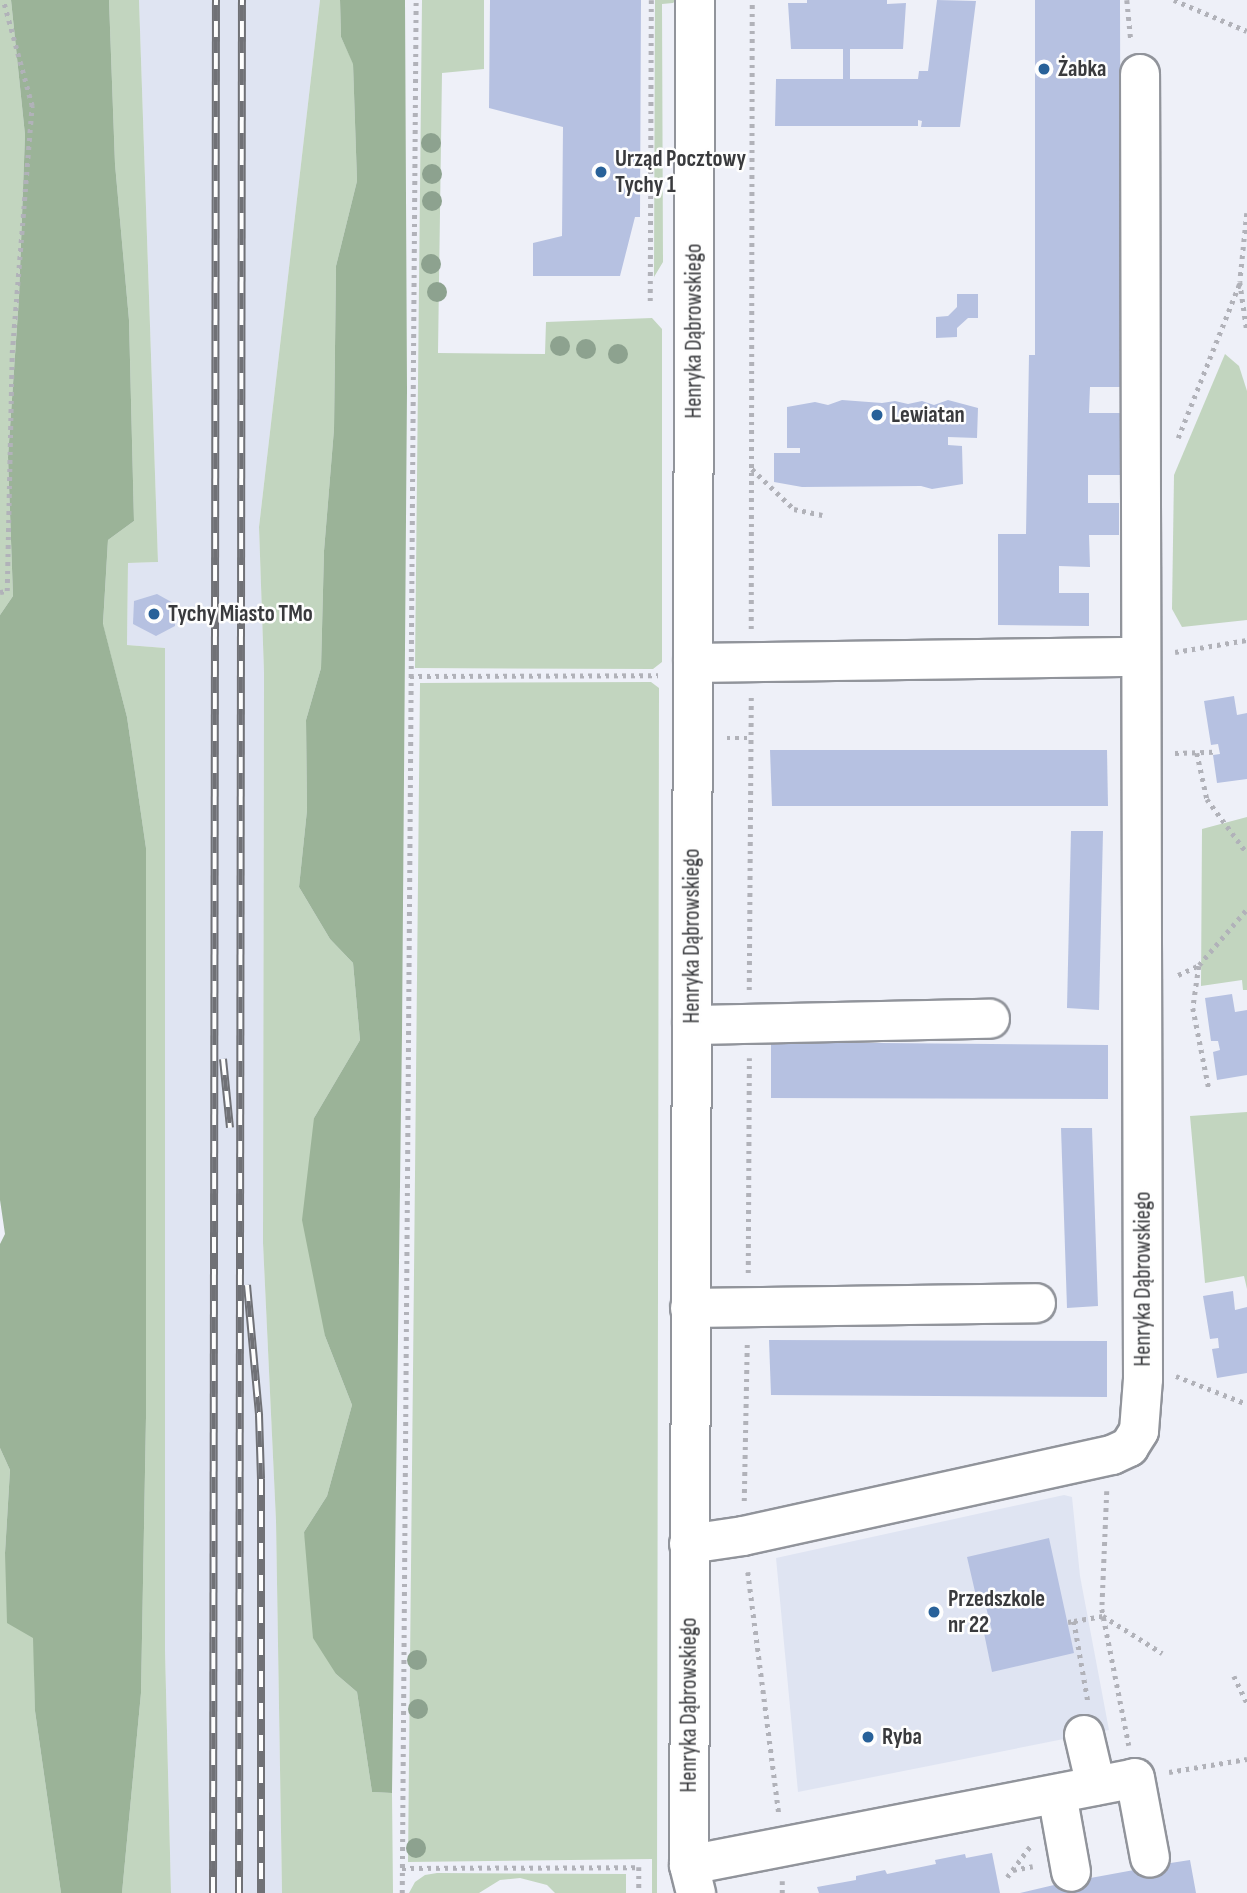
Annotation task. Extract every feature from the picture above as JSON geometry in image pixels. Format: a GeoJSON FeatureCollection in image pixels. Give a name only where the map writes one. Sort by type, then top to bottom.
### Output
{"type":"FeatureCollection","features":[{"type":"Feature","properties":{"kind":"street","name":"Henryka Dąbrowskiego"},"geometry":{"type":"LineString","coordinates":[[688,1884],[692,738],[678,673],[695,0]]}},
{"type":"Feature","properties":{"kind":"street","name":"Henryka Dąbrowskiego"},"geometry":{"type":"LineString","coordinates":[[689,1544],[743,1536],[1112,1455],[1129,1447],[1139,1431],[1143,1362],[1143,974],[1139,657],[1140,75]]}},
{"type":"Feature","properties":{"kind":"street"},"geometry":{"type":"LineString","coordinates":[[678,673],[751,662],[1139,657]]}},
{"type":"Feature","properties":{"kind":"street"},"geometry":{"type":"LineString","coordinates":[[692,1025],[990,1019]]}},
{"type":"Feature","properties":{"kind":"street"},"geometry":{"type":"LineString","coordinates":[[690,1307],[1036,1303]]}},
{"type":"Feature","properties":{"kind":"street"},"geometry":{"type":"LineString","coordinates":[[1084,1735],[1096,1786]]}},
{"type":"Feature","properties":{"kind":"street"},"geometry":{"type":"LineString","coordinates":[[688,1884],[783,1847],[1135,1778],[1150,1858]]}},
{"type":"Feature","properties":{"kind":"street"},"geometry":{"type":"LineString","coordinates":[[1058,1794],[1071,1872]]}},
{"type":"Feature","properties":{"kind":"path"},"geometry":{"type":"LineString","coordinates":[[0,592],[6,591],[12,353],[32,106],[3,0]]}},
{"type":"Feature","properties":{"kind":"path"},"geometry":{"type":"LineString","coordinates":[[402,1893],[416,0]]}},
{"type":"Feature","properties":{"kind":"path"},"geometry":{"type":"LineString","coordinates":[[650,302],[651,0]]}},
{"type":"Feature","properties":{"kind":"path"},"geometry":{"type":"LineString","coordinates":[[752,0],[748,1308],[743,1536],[783,1847],[782,1893]]}},
{"type":"Feature","properties":{"kind":"path"},"geometry":{"type":"LineString","coordinates":[[1174,0],[1247,31]]}},
{"type":"Feature","properties":{"kind":"path"},"geometry":{"type":"LineString","coordinates":[[1247,212],[1240,282],[1247,331]]}},
{"type":"Feature","properties":{"kind":"path"},"geometry":{"type":"LineString","coordinates":[[1175,445],[1240,282]]}},
{"type":"Feature","properties":{"kind":"path"},"geometry":{"type":"LineString","coordinates":[[751,469],[794,509],[822,514]]}},
{"type":"Feature","properties":{"kind":"path"},"geometry":{"type":"LineString","coordinates":[[1139,657],[1247,640]]}},
{"type":"Feature","properties":{"kind":"path"},"geometry":{"type":"LineString","coordinates":[[410,676],[678,673]]}},
{"type":"Feature","properties":{"kind":"path"},"geometry":{"type":"LineString","coordinates":[[692,738],[751,738]]}},
{"type":"Feature","properties":{"kind":"path"},"geometry":{"type":"LineString","coordinates":[[1166,753],[1213,752]]}},
{"type":"Feature","properties":{"kind":"path"},"geometry":{"type":"LineString","coordinates":[[1197,753],[1207,799],[1247,853]]}},
{"type":"Feature","properties":{"kind":"path"},"geometry":{"type":"LineString","coordinates":[[1143,974],[1180,975],[1199,965],[1247,909]]}},
{"type":"Feature","properties":{"kind":"path"},"geometry":{"type":"LineString","coordinates":[[1199,965],[1193,1008],[1209,1089]]}},
{"type":"Feature","properties":{"kind":"path"},"geometry":{"type":"LineString","coordinates":[[1143,1362],[1247,1404]]}},
{"type":"Feature","properties":{"kind":"path"},"geometry":{"type":"LineString","coordinates":[[1112,1455],[1105,1512],[1103,1616],[1135,1778],[1247,1759]]}},
{"type":"Feature","properties":{"kind":"path"},"geometry":{"type":"LineString","coordinates":[[1074,1621],[1103,1616],[1162,1653]]}},
{"type":"Feature","properties":{"kind":"path"},"geometry":{"type":"LineString","coordinates":[[1234,1676],[1247,1703]]}},
{"type":"Feature","properties":{"kind":"path"},"geometry":{"type":"LineString","coordinates":[[402,1868],[639,1867],[639,1893]]}},
{"type":"Feature","properties":{"kind":"shaded area"},"geometry":{"type":"Polygon","coordinates":[[[139,0],[320,0],[259,527],[264,673],[263,1243],[276,1521],[282,1893],[171,1893],[165,1650],[165,648],[127,645],[128,563],[158,562],[139,0]]]}},
{"type":"Feature","properties":{"kind":"shaded area","name":"Przedszkole nr 22"},"geometry":{"type":"Polygon","coordinates":[[[1064,1495],[1072,1497],[1080,1576],[1109,1730],[798,1792],[776,1558],[1064,1495]]]}},
{"type":"Feature","properties":{"kind":"green space"},"geometry":{"type":"Polygon","coordinates":[[[0,0],[11,0],[25,135],[19,297],[8,457],[13,596],[0,615],[0,0]]]}},
{"type":"Feature","properties":{"kind":"green space"},"geometry":{"type":"Polygon","coordinates":[[[11,0],[109,0],[115,164],[129,320],[134,521],[108,540],[103,624],[127,717],[146,848],[146,1417],[141,1693],[122,1893],[61,1893],[35,1711],[33,1638],[7,1623],[5,1553],[10,1470],[0,1448],[0,1244],[5,1234],[0,1200],[0,615],[13,596],[8,457],[19,297],[25,135],[11,0]]]}},
{"type":"Feature","properties":{"kind":"green space"},"geometry":{"type":"Polygon","coordinates":[[[109,0],[139,0],[158,562],[128,563],[127,645],[165,648],[165,1650],[171,1893],[122,1893],[141,1693],[146,1417],[146,848],[127,717],[103,625],[108,540],[134,521],[129,320],[115,164],[109,0]]]}},
{"type":"Feature","properties":{"kind":"green space"},"geometry":{"type":"Polygon","coordinates":[[[320,0],[340,0],[341,37],[353,63],[357,181],[336,266],[334,429],[324,551],[321,668],[306,720],[307,810],[299,887],[330,939],[353,963],[360,1040],[314,1118],[325,1336],[352,1405],[327,1496],[304,1532],[336,1674],[357,1692],[372,1792],[392,1793],[393,1893],[282,1893],[276,1521],[263,1243],[264,673],[259,527],[320,0]]]}},
{"type":"Feature","properties":{"kind":"green space"},"geometry":{"type":"Polygon","coordinates":[[[340,0],[405,0],[407,391],[392,1793],[372,1792],[357,1692],[336,1674],[313,1638],[304,1532],[327,1496],[352,1405],[325,1336],[302,1220],[314,1118],[360,1040],[353,963],[330,939],[299,887],[307,810],[306,720],[321,668],[324,551],[334,429],[336,266],[357,181],[353,64],[341,37],[340,0]]]}},
{"type":"Feature","properties":{"kind":"green space"},"geometry":{"type":"Polygon","coordinates":[[[422,0],[484,0],[484,69],[442,73],[438,353],[545,354],[546,322],[652,318],[662,329],[662,662],[653,669],[415,668],[422,0]]]}},
{"type":"Feature","properties":{"kind":"green space"},"geometry":{"type":"Polygon","coordinates":[[[655,0],[676,0],[662,4],[663,262],[654,277],[655,0]]]}},
{"type":"Feature","properties":{"kind":"green space"},"geometry":{"type":"Polygon","coordinates":[[[1225,354],[1239,366],[1247,391],[1247,620],[1182,627],[1172,609],[1174,475],[1225,354]]]}},
{"type":"Feature","properties":{"kind":"green space"},"geometry":{"type":"Polygon","coordinates":[[[651,682],[659,688],[657,1893],[652,1893],[652,1859],[408,1862],[420,683],[651,682]]]}},
{"type":"Feature","properties":{"kind":"green space"},"geometry":{"type":"Polygon","coordinates":[[[1247,817],[1247,990],[1243,990],[1242,980],[1201,986],[1202,829],[1247,817]]]}},
{"type":"Feature","properties":{"kind":"green space"},"geometry":{"type":"Polygon","coordinates":[[[1247,1112],[1247,1289],[1244,1276],[1205,1283],[1190,1116],[1247,1112]]]}},
{"type":"Feature","properties":{"kind":"green space"},"geometry":{"type":"Polygon","coordinates":[[[0,1448],[10,1470],[5,1553],[34,1638],[35,1711],[61,1893],[0,1893],[0,1448]]]}},
{"type":"Feature","properties":{"kind":"green space"},"geometry":{"type":"Polygon","coordinates":[[[626,1874],[626,1893],[555,1893],[547,1885],[520,1878],[500,1880],[479,1893],[409,1893],[415,1882],[425,1875],[626,1874]]]}},
{"type":"Feature","properties":{"kind":"building","name":"Urząd Pocztowy Tychy 1"},"geometry":{"type":"Polygon","coordinates":[[[490,0],[641,0],[640,217],[635,217],[620,276],[533,276],[533,243],[562,236],[563,127],[489,108],[490,0]]]}},
{"type":"Feature","properties":{"kind":"building"},"geometry":{"type":"Polygon","coordinates":[[[807,0],[887,0],[887,4],[906,3],[903,49],[850,49],[850,79],[918,79],[919,71],[928,71],[937,0],[976,1],[960,127],[921,127],[922,121],[918,120],[918,126],[775,126],[776,79],[843,79],[843,49],[791,49],[788,3],[807,3],[807,0]]]}},
{"type":"Feature","properties":{"kind":"building"},"geometry":{"type":"Polygon","coordinates":[[[1035,0],[1120,0],[1121,387],[1090,387],[1089,413],[1120,413],[1120,475],[1088,475],[1088,503],[1119,503],[1119,535],[1089,535],[1090,567],[1059,566],[1059,593],[1089,593],[1089,626],[998,625],[998,534],[1026,534],[1029,355],[1035,355],[1035,0]]]}},
{"type":"Feature","properties":{"kind":"building"},"geometry":{"type":"Polygon","coordinates":[[[957,294],[978,294],[978,318],[968,318],[957,328],[957,337],[936,338],[936,317],[948,316],[957,307],[957,294]]]}},
{"type":"Feature","properties":{"kind":"building"},"geometry":{"type":"Polygon","coordinates":[[[842,400],[882,403],[895,401],[908,404],[922,401],[934,405],[948,400],[978,408],[977,438],[948,437],[948,445],[962,446],[963,484],[932,489],[921,486],[802,487],[774,482],[774,453],[800,453],[800,448],[787,448],[787,407],[815,402],[828,405],[842,400]]]}},
{"type":"Feature","properties":{"kind":"building","name":"Tychy Miasto TMo"},"geometry":{"type":"Polygon","coordinates":[[[157,594],[175,604],[175,626],[156,636],[133,624],[134,601],[157,594]]]}},
{"type":"Feature","properties":{"kind":"building"},"geometry":{"type":"Polygon","coordinates":[[[1234,696],[1237,715],[1247,713],[1247,779],[1217,783],[1213,755],[1220,754],[1218,744],[1211,745],[1204,701],[1234,696]]]}},
{"type":"Feature","properties":{"kind":"building"},"geometry":{"type":"Polygon","coordinates":[[[770,750],[1107,750],[1108,806],[772,806],[770,750]]]}},
{"type":"Feature","properties":{"kind":"building"},"geometry":{"type":"Polygon","coordinates":[[[1071,831],[1103,831],[1099,1010],[1067,1008],[1071,831]]]}},
{"type":"Feature","properties":{"kind":"building"},"geometry":{"type":"Polygon","coordinates":[[[1232,994],[1235,1012],[1247,1010],[1247,1075],[1217,1080],[1213,1052],[1220,1050],[1218,1041],[1211,1041],[1205,998],[1232,994]]]}},
{"type":"Feature","properties":{"kind":"building"},"geometry":{"type":"Polygon","coordinates":[[[771,1042],[1108,1045],[1108,1099],[771,1098],[771,1042]]]}},
{"type":"Feature","properties":{"kind":"building"},"geometry":{"type":"Polygon","coordinates":[[[1061,1128],[1092,1128],[1098,1306],[1067,1308],[1061,1128]]]}},
{"type":"Feature","properties":{"kind":"building"},"geometry":{"type":"Polygon","coordinates":[[[1233,1291],[1235,1310],[1247,1307],[1247,1373],[1217,1378],[1212,1349],[1219,1348],[1218,1338],[1210,1339],[1203,1296],[1233,1291]]]}},
{"type":"Feature","properties":{"kind":"building"},"geometry":{"type":"Polygon","coordinates":[[[769,1340],[1107,1341],[1107,1397],[771,1395],[769,1340]]]}},
{"type":"Feature","properties":{"kind":"building"},"geometry":{"type":"Polygon","coordinates":[[[1049,1538],[1074,1653],[992,1672],[984,1633],[992,1631],[983,1595],[976,1596],[967,1557],[1049,1538]]]}},
{"type":"Feature","properties":{"kind":"building"},"geometry":{"type":"Polygon","coordinates":[[[992,1853],[1000,1893],[819,1893],[817,1887],[856,1880],[856,1876],[885,1870],[887,1874],[936,1864],[935,1860],[965,1854],[966,1858],[992,1853]]]}},
{"type":"Feature","properties":{"kind":"building"},"geometry":{"type":"Polygon","coordinates":[[[1163,1860],[1164,1864],[1190,1860],[1196,1893],[1020,1893],[1054,1885],[1054,1880],[1084,1874],[1085,1879],[1134,1870],[1133,1866],[1163,1860]]]}},
{"type":"Feature","properties":{"kind":"railway"},"geometry":{"type":"LineString","coordinates":[[213,1893],[216,0]]}},
{"type":"Feature","properties":{"kind":"railway"},"geometry":{"type":"LineString","coordinates":[[239,1893],[242,0]]}},
{"type":"Feature","properties":{"kind":"railway"},"geometry":{"type":"LineString","coordinates":[[223,1059],[230,1128]]}},
{"type":"Feature","properties":{"kind":"railway"},"geometry":{"type":"LineString","coordinates":[[247,1285],[259,1415],[261,1479],[261,1893]]}},
{"type":"Feature","properties":{"kind":"place","name":"Żabka"},"geometry":{"type":"Point","coordinates":[1044,69]}},
{"type":"Feature","properties":{"kind":"place","name":"Urząd Pocztowy Tychy 1"},"geometry":{"type":"Point","coordinates":[601,172]}},
{"type":"Feature","properties":{"kind":"place","name":"Lewiatan"},"geometry":{"type":"Point","coordinates":[877,415]}},
{"type":"Feature","properties":{"kind":"place","name":"Tychy Miasto TMo"},"geometry":{"type":"Point","coordinates":[154,614]}},
{"type":"Feature","properties":{"kind":"place","name":"Przedszkole nr 22"},"geometry":{"type":"Point","coordinates":[934,1612]}},
{"type":"Feature","properties":{"kind":"place","name":"Ryba"},"geometry":{"type":"Point","coordinates":[868,1737]}}]}
